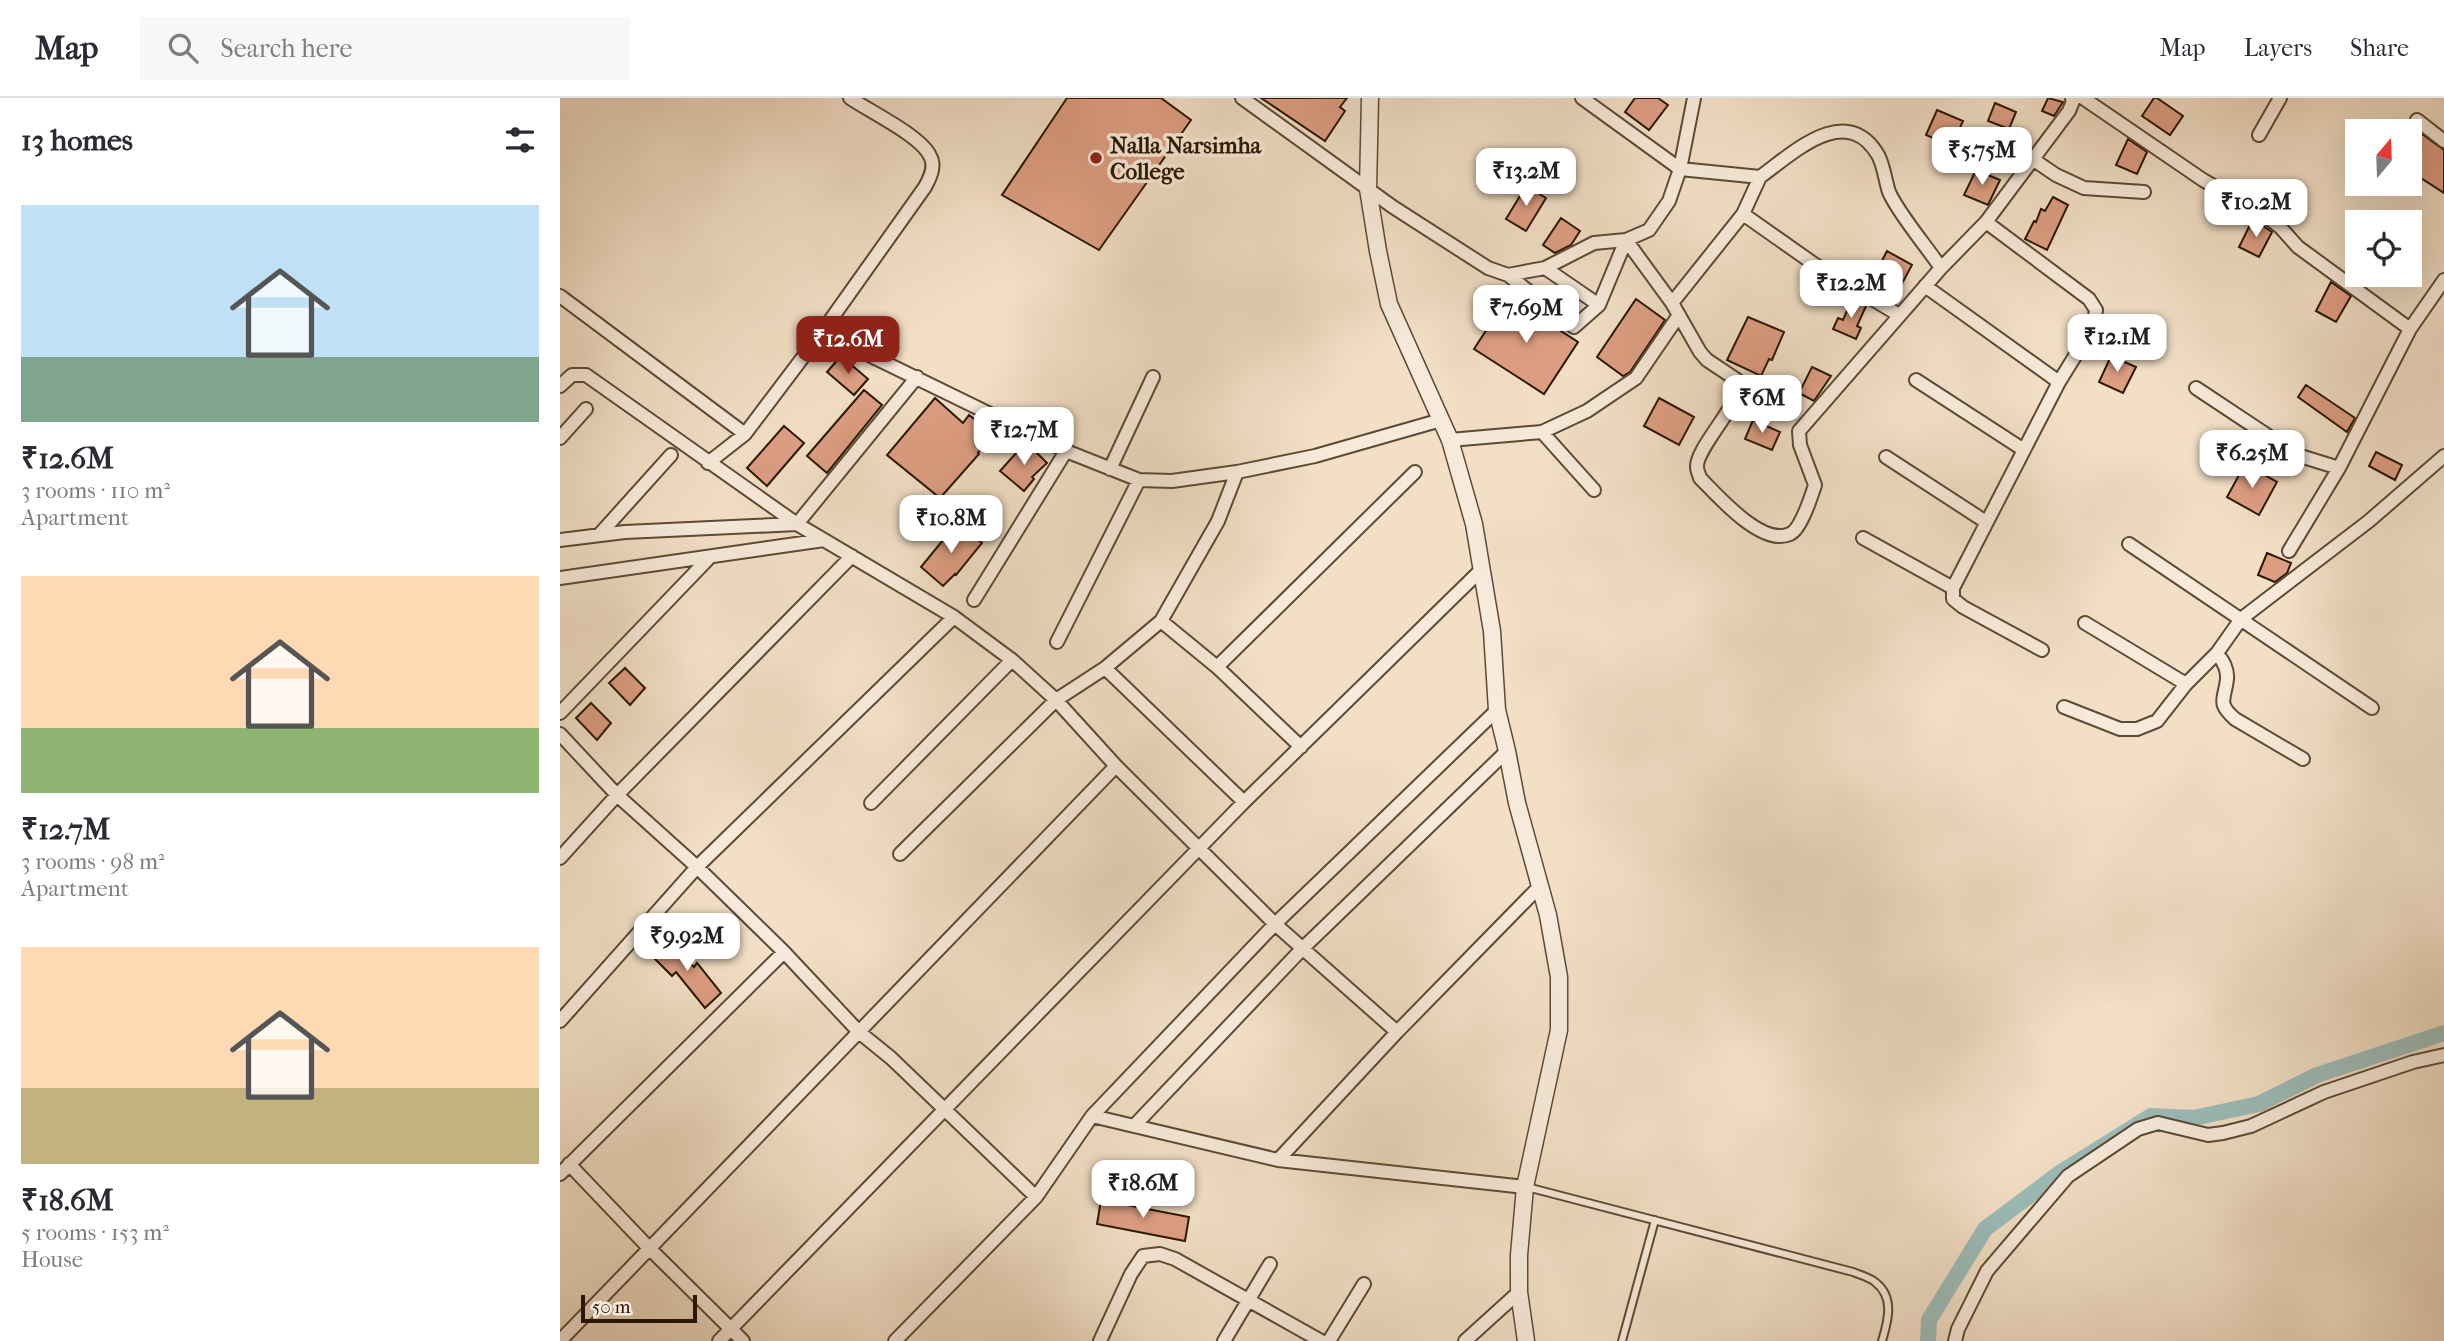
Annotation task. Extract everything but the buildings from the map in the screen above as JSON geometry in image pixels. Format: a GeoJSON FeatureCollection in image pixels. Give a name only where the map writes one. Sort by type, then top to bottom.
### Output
{"type":"FeatureCollection","features":[{"type":"Feature","properties":{"kind":"street"},"geometry":{"type":"LineString","coordinates":[[708,463],[745,434],[822,332],[925,187],[933,167],[930,156],[919,143],[850,98]]}},
{"type":"Feature","properties":{"kind":"street"},"geometry":{"type":"LineString","coordinates":[[1242,98],[1368,189],[1464,253],[1488,268],[1508,275],[1574,327],[1599,305],[1626,240]]}},
{"type":"Feature","properties":{"kind":"street"},"geometry":{"type":"LineString","coordinates":[[1370,98],[1368,189],[1389,304],[1450,440],[1474,524],[1492,631],[1497,710],[1559,976],[1559,1030],[1525,1187],[1519,1255],[1523,1339]]}},
{"type":"Feature","properties":{"kind":"street"},"geometry":{"type":"LineString","coordinates":[[1582,98],[1680,169],[1760,177]]}},
{"type":"Feature","properties":{"kind":"street"},"geometry":{"type":"LineString","coordinates":[[1508,275],[1545,268],[1594,243],[1626,240],[1649,230],[1669,201],[1680,169],[1694,98]]}},
{"type":"Feature","properties":{"kind":"street"},"geometry":{"type":"LineString","coordinates":[[1626,240],[1676,309],[1700,352],[1740,385],[1732,405],[1699,457],[1697,467],[1700,478],[1752,527],[1775,536],[1790,534],[1798,528],[1815,485],[1800,445],[1799,431],[1941,268],[1986,222],[2069,111],[2072,98]]}},
{"type":"Feature","properties":{"kind":"street"},"geometry":{"type":"LineString","coordinates":[[2083,98],[2203,180],[2266,216],[2298,247],[2410,330]]}},
{"type":"Feature","properties":{"kind":"street"},"geometry":{"type":"LineString","coordinates":[[2259,135],[2280,98]]}},
{"type":"Feature","properties":{"kind":"street"},"geometry":{"type":"LineString","coordinates":[[2422,124],[2444,141]]}},
{"type":"Feature","properties":{"kind":"street"},"geometry":{"type":"LineString","coordinates":[[1450,440],[1542,432],[1587,411],[1633,381],[1676,309],[1743,214],[1760,177],[1805,144],[1828,132],[1847,132],[1863,138],[1878,156],[1890,194],[1941,268]]}},
{"type":"Feature","properties":{"kind":"street"},"geometry":{"type":"LineString","coordinates":[[2034,160],[2056,175],[2084,188],[2144,192]]}},
{"type":"Feature","properties":{"kind":"street"},"geometry":{"type":"LineString","coordinates":[[1743,214],[1814,264],[1899,315]]}},
{"type":"Feature","properties":{"kind":"street"},"geometry":{"type":"LineString","coordinates":[[1986,222],[2089,299],[2096,310],[2093,327],[2059,382],[1953,588],[1953,599],[1963,607],[2042,650]]}},
{"type":"Feature","properties":{"kind":"street"},"geometry":{"type":"LineString","coordinates":[[1545,268],[1599,305]]}},
{"type":"Feature","properties":{"kind":"street"},"geometry":{"type":"LineString","coordinates":[[2289,551],[2339,468],[2410,330],[2444,281]]}},
{"type":"Feature","properties":{"kind":"street"},"geometry":{"type":"LineString","coordinates":[[1925,286],[2059,382]]}},
{"type":"Feature","properties":{"kind":"street"},"geometry":{"type":"LineString","coordinates":[[560,296],[745,434]]}},
{"type":"Feature","properties":{"kind":"street"},"geometry":{"type":"LineString","coordinates":[[822,332],[1066,451],[1139,480],[1172,481],[1237,472],[1315,456],[1441,420]]}},
{"type":"Feature","properties":{"kind":"street"},"geometry":{"type":"LineString","coordinates":[[560,386],[572,375],[586,375],[797,524],[954,617],[1012,660],[1056,700],[1116,766],[1275,924],[1397,1032]]}},
{"type":"Feature","properties":{"kind":"street"},"geometry":{"type":"LineString","coordinates":[[560,540],[599,535],[797,524],[917,377]]}},
{"type":"Feature","properties":{"kind":"street"},"geometry":{"type":"LineString","coordinates":[[1110,469],[1153,377]]}},
{"type":"Feature","properties":{"kind":"street"},"geometry":{"type":"LineString","coordinates":[[1916,380],[2024,450]]}},
{"type":"Feature","properties":{"kind":"street"},"geometry":{"type":"LineString","coordinates":[[2196,388],[2297,455],[2339,468]]}},
{"type":"Feature","properties":{"kind":"street"},"geometry":{"type":"LineString","coordinates":[[560,438],[586,409]]}},
{"type":"Feature","properties":{"kind":"street"},"geometry":{"type":"LineString","coordinates":[[1542,432],[1594,490]]}},
{"type":"Feature","properties":{"kind":"street"},"geometry":{"type":"LineString","coordinates":[[974,600],[1066,451]]}},
{"type":"Feature","properties":{"kind":"street"},"geometry":{"type":"LineString","coordinates":[[599,535],[671,455]]}},
{"type":"Feature","properties":{"kind":"street"},"geometry":{"type":"LineString","coordinates":[[2064,707],[2120,729],[2137,729],[2157,721],[2186,684],[2217,653],[2241,619],[2369,521],[2444,456]]}},
{"type":"Feature","properties":{"kind":"street"},"geometry":{"type":"LineString","coordinates":[[1886,457],[1986,522]]}},
{"type":"Feature","properties":{"kind":"street"},"geometry":{"type":"LineString","coordinates":[[900,854],[1056,700],[1105,668],[1161,621],[1218,521],[1237,472]]}},
{"type":"Feature","properties":{"kind":"street"},"geometry":{"type":"LineString","coordinates":[[1217,667],[1415,472]]}},
{"type":"Feature","properties":{"kind":"street"},"geometry":{"type":"LineString","coordinates":[[1057,642],[1139,480]]}},
{"type":"Feature","properties":{"kind":"street"},"geometry":{"type":"LineString","coordinates":[[1863,538],[1953,588]]}},
{"type":"Feature","properties":{"kind":"street"},"geometry":{"type":"LineString","coordinates":[[560,578],[824,540]]}},
{"type":"Feature","properties":{"kind":"street"},"geometry":{"type":"LineString","coordinates":[[2129,544],[2372,708]]}},
{"type":"Feature","properties":{"kind":"street"},"geometry":{"type":"LineString","coordinates":[[560,858],[617,794],[852,556]]}},
{"type":"Feature","properties":{"kind":"street"},"geometry":{"type":"LineString","coordinates":[[560,713],[709,558]]}},
{"type":"Feature","properties":{"kind":"street"},"geometry":{"type":"LineString","coordinates":[[719,1341],[1244,803],[1482,569]]}},
{"type":"Feature","properties":{"kind":"street"},"geometry":{"type":"LineString","coordinates":[[560,1021],[697,867],[954,617]]}},
{"type":"Feature","properties":{"kind":"street"},"geometry":{"type":"LineString","coordinates":[[1161,621],[1217,667],[1301,747]]}},
{"type":"Feature","properties":{"kind":"street"},"geometry":{"type":"LineString","coordinates":[[2085,623],[2186,684]]}},
{"type":"Feature","properties":{"kind":"street"},"geometry":{"type":"LineString","coordinates":[[2217,653],[2225,665],[2228,678],[2221,699],[2226,711],[2303,759]]}},
{"type":"Feature","properties":{"kind":"street"},"geometry":{"type":"LineString","coordinates":[[871,803],[1012,660]]}},
{"type":"Feature","properties":{"kind":"street"},"geometry":{"type":"LineString","coordinates":[[1105,668],[1244,803]]}},
{"type":"Feature","properties":{"kind":"street"},"geometry":{"type":"LineString","coordinates":[[895,1341],[1036,1197],[1092,1116],[1275,924],[1497,710]]}},
{"type":"Feature","properties":{"kind":"street"},"geometry":{"type":"LineString","coordinates":[[560,734],[617,794],[784,952],[859,1032],[1036,1197]]}},
{"type":"Feature","properties":{"kind":"street"},"geometry":{"type":"LineString","coordinates":[[1134,1126],[1302,949],[1507,751]]}},
{"type":"Feature","properties":{"kind":"street"},"geometry":{"type":"LineString","coordinates":[[560,1341],[1116,766]]}},
{"type":"Feature","properties":{"kind":"street"},"geometry":{"type":"LineString","coordinates":[[1278,1160],[1397,1032],[1540,886]]}},
{"type":"Feature","properties":{"kind":"street"},"geometry":{"type":"LineString","coordinates":[[743,1341],[564,1169],[784,952]]}},
{"type":"Feature","properties":{"kind":"street"},"geometry":{"type":"LineString","coordinates":[[1955,1341],[1958,1329],[1987,1271],[2059,1186],[2081,1167],[2138,1129],[2158,1123],[2208,1135],[2223,1133],[2251,1126],[2324,1092],[2413,1062],[2444,1055]]}},
{"type":"Feature","properties":{"kind":"street"},"geometry":{"type":"LineString","coordinates":[[1092,1116],[1278,1160],[1525,1187]]}},
{"type":"Feature","properties":{"kind":"street"},"geometry":{"type":"LineString","coordinates":[[1100,1341],[1131,1274],[1143,1256],[1160,1254],[1175,1259],[1321,1341]]}},
{"type":"Feature","properties":{"kind":"street"},"geometry":{"type":"LineString","coordinates":[[1224,1341],[1270,1264]]}},
{"type":"Feature","properties":{"kind":"street"},"geometry":{"type":"LineString","coordinates":[[1329,1341],[1364,1284]]}},
{"type":"Feature","properties":{"kind":"street"},"geometry":{"type":"LineString","coordinates":[[1465,1341],[1519,1292]]}},
{"type":"Feature","properties":{"kind":"lane"},"geometry":{"type":"LineString","coordinates":[[1525,1187],[1853,1272],[1875,1282],[1886,1296],[1889,1315],[1882,1341]]}},
{"type":"Feature","properties":{"kind":"lane"},"geometry":{"type":"LineString","coordinates":[[1622,1341],[1655,1220]]}},
{"type":"Feature","properties":{"kind":"waterway"},"geometry":{"type":"LineString","coordinates":[[1928,1341],[1929,1320],[1985,1229],[2061,1172],[2151,1116],[2193,1118],[2259,1104],[2317,1075],[2444,1033]]}},
{"type":"Feature","properties":{"kind":"place","name":"Nalla Narsimha College"},"geometry":{"type":"Point","coordinates":[1096,158]}}]}
